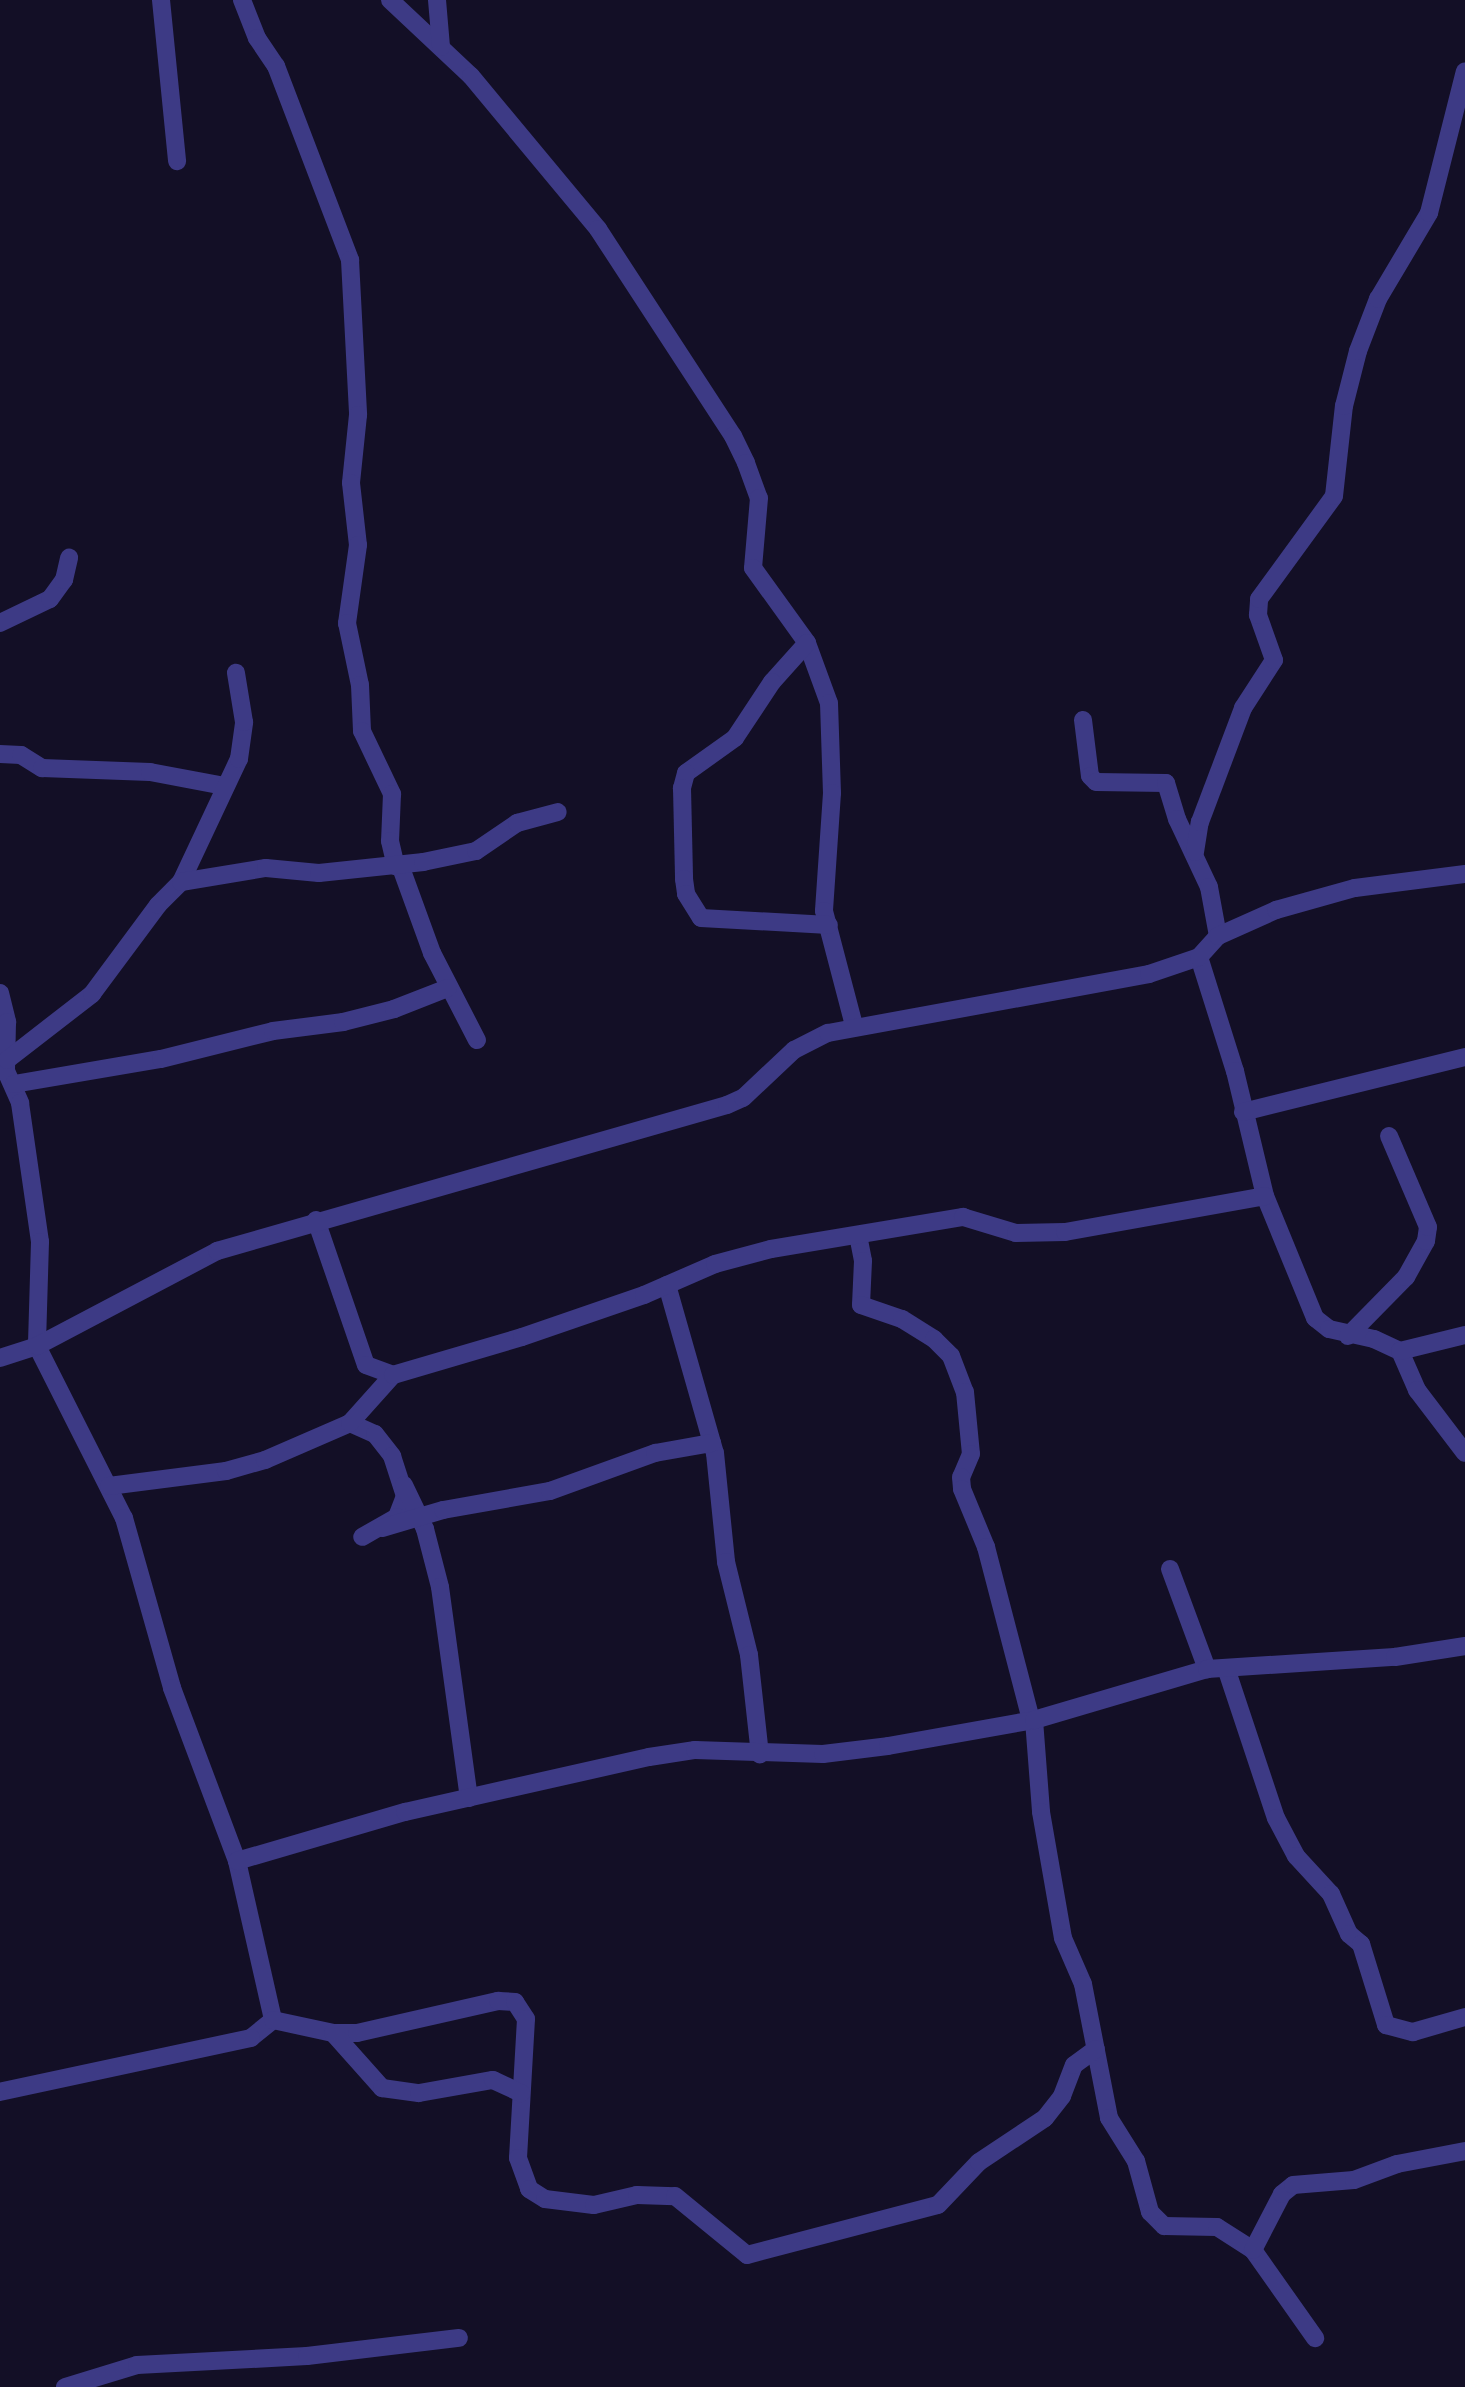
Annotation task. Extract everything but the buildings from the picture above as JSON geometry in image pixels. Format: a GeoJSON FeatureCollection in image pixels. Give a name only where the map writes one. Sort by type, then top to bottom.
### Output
{"type":"FeatureCollection","features":[{"type":"Feature","properties":{"kind":"street"},"geometry":{"type":"LineString","coordinates":[[161,0],[177,161]]}},
{"type":"Feature","properties":{"kind":"street"},"geometry":{"type":"LineString","coordinates":[[242,0],[257,38],[276,65],[349,260],[358,415],[351,484],[358,545],[347,623],[360,685],[362,730],[392,794],[390,841],[398,865],[447,988],[477,1040]]}},
{"type":"Feature","properties":{"kind":"street"},"geometry":{"type":"LineString","coordinates":[[390,0],[441,47],[534,149],[597,229],[733,436],[760,498],[753,568],[807,643],[825,683],[832,736],[830,839],[824,886],[829,925],[854,1025]]}},
{"type":"Feature","properties":{"kind":"street"},"geometry":{"type":"LineString","coordinates":[[437,0],[441,47]]}},
{"type":"Feature","properties":{"kind":"street"},"geometry":{"type":"LineString","coordinates":[[1195,852],[1200,822],[1243,708],[1274,660],[1258,615],[1259,598],[1334,496],[1344,406],[1358,351],[1378,299],[1429,213],[1465,72]]}},
{"type":"Feature","properties":{"kind":"street"},"geometry":{"type":"LineString","coordinates":[[0,623],[50,598],[64,580],[69,558]]}},
{"type":"Feature","properties":{"kind":"street"},"geometry":{"type":"LineString","coordinates":[[807,643],[772,682],[735,738],[686,773],[682,788],[684,879],[686,894],[701,918],[829,925]]}},
{"type":"Feature","properties":{"kind":"street"},"geometry":{"type":"LineString","coordinates":[[7,1071],[92,994],[158,905],[181,882],[239,759],[244,722],[236,673]]}},
{"type":"Feature","properties":{"kind":"street"},"geometry":{"type":"LineString","coordinates":[[1083,720],[1093,779],[1101,784],[1166,783],[1177,819],[1195,852],[1216,911],[1218,936]]}},
{"type":"Feature","properties":{"kind":"street"},"geometry":{"type":"LineString","coordinates":[[0,754],[21,755],[42,768],[150,772],[224,786]]}},
{"type":"Feature","properties":{"kind":"street"},"geometry":{"type":"LineString","coordinates":[[181,882],[266,868],[319,873],[398,865],[476,851],[517,823],[558,813]]}},
{"type":"Feature","properties":{"kind":"street"},"geometry":{"type":"LineString","coordinates":[[0,1358],[37,1346],[217,1251],[316,1220],[727,1105],[743,1098],[770,1069],[810,1040],[854,1025],[1027,998],[1149,974],[1199,957],[1218,936],[1276,910],[1355,888],[1465,874]]}},
{"type":"Feature","properties":{"kind":"street"},"geometry":{"type":"LineString","coordinates":[[1199,957],[1244,1112],[1265,1196],[1315,1318],[1348,1336],[1374,1339],[1400,1351],[1465,1335]]}},
{"type":"Feature","properties":{"kind":"street"},"geometry":{"type":"LineString","coordinates":[[7,1071],[161,1059],[272,1031],[343,1022],[394,1009],[447,988]]}},
{"type":"Feature","properties":{"kind":"street"},"geometry":{"type":"LineString","coordinates":[[0,993],[7,1022],[7,1071],[42,1262],[37,1346],[109,1486],[141,1570],[172,1688],[237,1861],[273,2020]]}},
{"type":"Feature","properties":{"kind":"street"},"geometry":{"type":"LineString","coordinates":[[1244,1112],[1465,1057]]}},
{"type":"Feature","properties":{"kind":"street"},"geometry":{"type":"LineString","coordinates":[[1348,1336],[1406,1277],[1426,1241],[1428,1227],[1389,1136]]}},
{"type":"Feature","properties":{"kind":"street"},"geometry":{"type":"LineString","coordinates":[[109,1486],[226,1471],[265,1460],[350,1423],[393,1375],[522,1337],[667,1285],[715,1264],[771,1249],[963,1217],[1016,1233],[1065,1232],[1265,1196]]}},
{"type":"Feature","properties":{"kind":"street"},"geometry":{"type":"LineString","coordinates":[[316,1220],[366,1364],[393,1375]]}},
{"type":"Feature","properties":{"kind":"street"},"geometry":{"type":"LineString","coordinates":[[858,1235],[863,1261],[861,1305],[902,1320],[934,1339],[951,1356],[965,1392],[971,1454],[961,1478],[962,1489],[989,1559],[1032,1720],[1041,1812],[1063,1938],[1079,1969],[1109,2118],[1136,2161],[1156,2223],[1217,2227],[1253,2250],[1315,2338]]}},
{"type":"Feature","properties":{"kind":"street"},"geometry":{"type":"LineString","coordinates":[[667,1285],[712,1443],[726,1562],[749,1655],[760,1754]]}},
{"type":"Feature","properties":{"kind":"street"},"geometry":{"type":"LineString","coordinates":[[1400,1351],[1417,1390],[1465,1454]]}},
{"type":"Feature","properties":{"kind":"street"},"geometry":{"type":"LineString","coordinates":[[350,1423],[375,1434],[392,1455],[420,1517],[440,1587],[469,1798]]}},
{"type":"Feature","properties":{"kind":"street"},"geometry":{"type":"LineString","coordinates":[[362,1538],[383,1528],[420,1517],[550,1491],[655,1453],[712,1443]]}},
{"type":"Feature","properties":{"kind":"street"},"geometry":{"type":"LineString","coordinates":[[383,1528],[403,1506],[404,1485]]}},
{"type":"Feature","properties":{"kind":"street"},"geometry":{"type":"LineString","coordinates":[[1170,1569],[1207,1669]]}},
{"type":"Feature","properties":{"kind":"street"},"geometry":{"type":"LineString","coordinates":[[237,1861],[405,1812],[582,1769],[695,1750],[823,1754],[888,1746],[1032,1720],[1207,1669],[1395,1657],[1465,1646]]}},
{"type":"Feature","properties":{"kind":"street"},"geometry":{"type":"LineString","coordinates":[[1226,1668],[1276,1818],[1296,1856],[1331,1894],[1349,1934],[1361,1944],[1387,2025],[1413,2032],[1465,2017]]}},
{"type":"Feature","properties":{"kind":"street"},"geometry":{"type":"LineString","coordinates":[[273,2020],[334,2033],[356,2033],[498,2001],[515,2002],[526,2019],[518,2158],[535,2196],[594,2205],[638,2195],[675,2196],[733,2247],[757,2254],[938,2205],[979,2162],[1045,2118],[1062,2096],[1074,2065],[1096,2049]]}},
{"type":"Feature","properties":{"kind":"street"},"geometry":{"type":"LineString","coordinates":[[0,2092],[251,2038],[273,2020]]}},
{"type":"Feature","properties":{"kind":"street"},"geometry":{"type":"LineString","coordinates":[[334,2033],[383,2088],[419,2093],[493,2080],[521,2093]]}},
{"type":"Feature","properties":{"kind":"street"},"geometry":{"type":"LineString","coordinates":[[1253,2250],[1282,2194],[1293,2185],[1354,2180],[1397,2164],[1465,2151]]}},
{"type":"Feature","properties":{"kind":"street"},"geometry":{"type":"LineString","coordinates":[[65,2387],[137,2365],[307,2356],[459,2338]]}}]}
